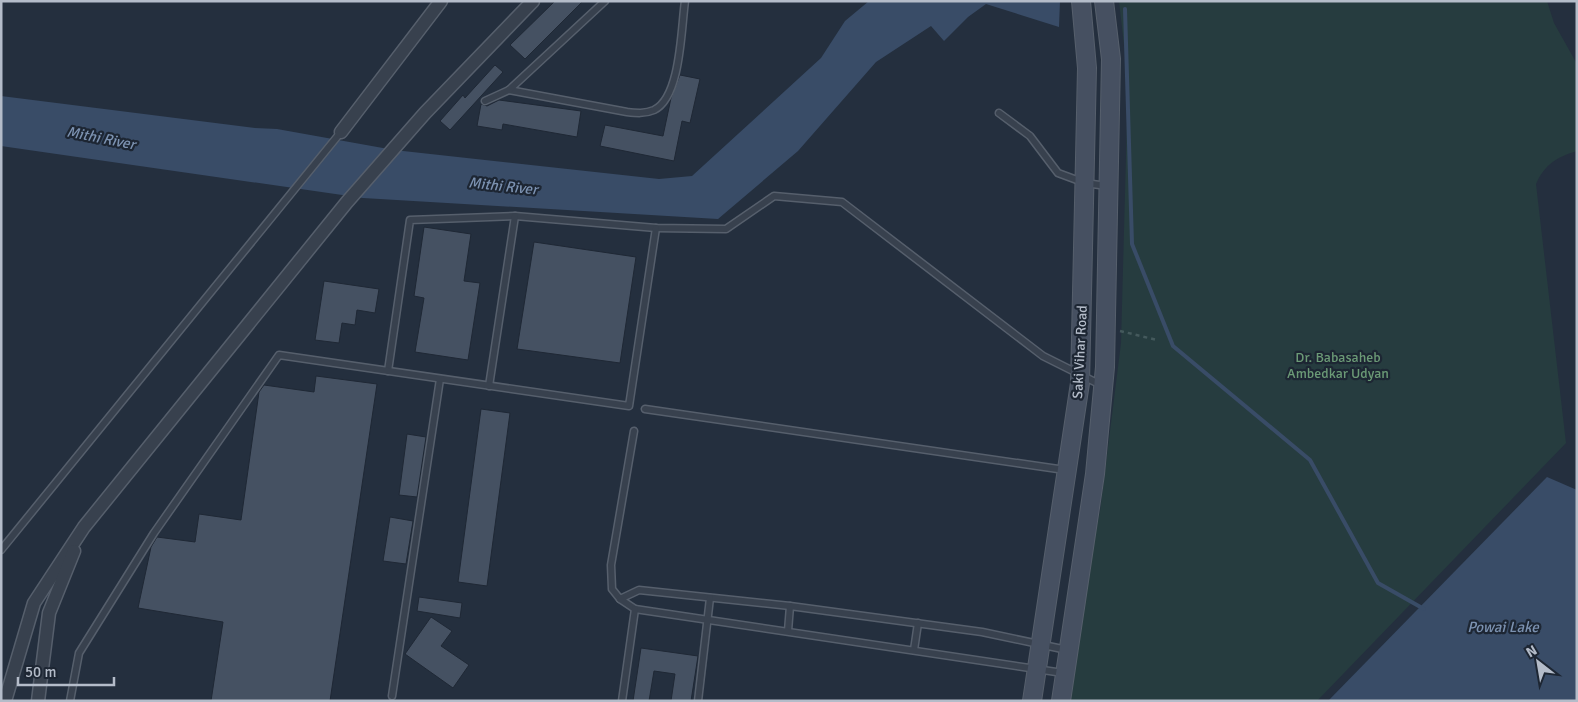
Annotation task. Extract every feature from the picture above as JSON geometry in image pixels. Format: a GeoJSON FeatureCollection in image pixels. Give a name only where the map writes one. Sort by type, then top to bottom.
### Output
{"type":"FeatureCollection","features":[{"type":"Feature","properties":{"kind":"main road"},"geometry":{"type":"LineString","coordinates":[[1081,2],[1104,2]]}},
{"type":"Feature","properties":{"kind":"main road","name":"Saki Vihar Road"},"geometry":{"type":"LineString","coordinates":[[1032,701],[1081,375],[1088,68],[1081,2]]}},
{"type":"Feature","properties":{"kind":"main road","name":"Saki Vihar Road"},"geometry":{"type":"LineString","coordinates":[[1061,701],[1095,474],[1103,386],[1106,330],[1111,59],[1104,2]]}},
{"type":"Feature","properties":{"kind":"main road"},"geometry":{"type":"LineString","coordinates":[[1087,107],[1110,108]]}},
{"type":"Feature","properties":{"kind":"street"},"geometry":{"type":"LineString","coordinates":[[341,132],[441,1]]}},
{"type":"Feature","properties":{"kind":"street"},"geometry":{"type":"LineString","coordinates":[[5,701],[34,603],[84,528],[348,202],[425,113],[533,1]]}},
{"type":"Feature","properties":{"kind":"street"},"geometry":{"type":"LineString","coordinates":[[38,701],[49,613],[84,528]]}},
{"type":"Feature","properties":{"kind":"lane"},"geometry":{"type":"LineString","coordinates":[[486,101],[508,90],[605,1]]}},
{"type":"Feature","properties":{"kind":"lane"},"geometry":{"type":"LineString","coordinates":[[508,90],[627,112],[642,113],[654,110],[664,103],[673,88],[685,1]]}},
{"type":"Feature","properties":{"kind":"lane"},"geometry":{"type":"LineString","coordinates":[[999,113],[1030,136],[1058,173],[1085,183],[1108,186]]}},
{"type":"Feature","properties":{"kind":"lane"},"geometry":{"type":"LineString","coordinates":[[1,550],[341,132]]}},
{"type":"Feature","properties":{"kind":"lane"},"geometry":{"type":"LineString","coordinates":[[388,371],[410,220],[515,216],[656,228],[726,229],[774,196],[842,202],[1043,356],[1103,386]]}},
{"type":"Feature","properties":{"kind":"lane"},"geometry":{"type":"LineString","coordinates":[[489,386],[515,216]]}},
{"type":"Feature","properties":{"kind":"lane"},"geometry":{"type":"LineString","coordinates":[[70,701],[78,653],[154,533],[280,356],[629,406],[656,228]]}},
{"type":"Feature","properties":{"kind":"lane"},"geometry":{"type":"LineString","coordinates":[[392,696],[440,379]]}},
{"type":"Feature","properties":{"kind":"lane"},"geometry":{"type":"LineString","coordinates":[[645,409],[1066,470]]}},
{"type":"Feature","properties":{"kind":"lane"},"geometry":{"type":"LineString","coordinates":[[634,430],[611,565],[612,589],[620,599],[635,609],[1065,673]]}},
{"type":"Feature","properties":{"kind":"lane"},"geometry":{"type":"LineString","coordinates":[[620,599],[639,590],[790,606],[982,632],[1068,650]]}},
{"type":"Feature","properties":{"kind":"lane"},"geometry":{"type":"LineString","coordinates":[[698,701],[710,598]]}},
{"type":"Feature","properties":{"kind":"lane"},"geometry":{"type":"LineString","coordinates":[[788,631],[790,606]]}},
{"type":"Feature","properties":{"kind":"lane"},"geometry":{"type":"LineString","coordinates":[[622,701],[635,609]]}},
{"type":"Feature","properties":{"kind":"lane"},"geometry":{"type":"LineString","coordinates":[[914,650],[918,623]]}},
{"type":"Feature","properties":{"kind":"path"},"geometry":{"type":"LineString","coordinates":[[1106,330],[1157,340]]}},
{"type":"Feature","properties":{"kind":"green space","name":"Dr. Babasaheb Ambedkar Udyan"},"geometry":{"type":"Polygon","coordinates":[[[1119,1],[1547,1],[1554,23],[1577,64],[1577,151],[1552,162],[1543,171],[1536,184],[1566,443],[1317,701],[1062,701],[1100,511],[1121,343],[1128,81],[1119,1]]]}},
{"type":"Feature","properties":{"kind":"water","name":"Mithi River"},"geometry":{"type":"Polygon","coordinates":[[[869,1],[1060,1],[1059,27],[986,4],[968,17],[944,41],[931,26],[876,62],[798,151],[718,219],[363,198],[1,146],[1,96],[255,128],[277,129],[394,150],[659,179],[692,176],[821,58],[845,21],[869,1]]]}},
{"type":"Feature","properties":{"kind":"water","name":"Powai Lake"},"geometry":{"type":"Polygon","coordinates":[[[1547,477],[1577,490],[1577,701],[1328,701],[1547,477]]]}},
{"type":"Feature","properties":{"kind":"building"},"geometry":{"type":"Polygon","coordinates":[[[555,1],[583,1],[525,59],[510,45],[555,1]]]}},
{"type":"Feature","properties":{"kind":"building"},"geometry":{"type":"Polygon","coordinates":[[[495,65],[503,72],[450,130],[440,121],[463,95],[465,98],[495,65]]]}},
{"type":"Feature","properties":{"kind":"building"},"geometry":{"type":"Polygon","coordinates":[[[680,75],[700,79],[690,123],[682,121],[674,161],[600,146],[605,125],[663,136],[671,98],[680,75]]]}},
{"type":"Feature","properties":{"kind":"building"},"geometry":{"type":"Polygon","coordinates":[[[499,100],[581,111],[577,137],[503,124],[502,130],[477,126],[481,104],[487,106],[499,100]]]}},
{"type":"Feature","properties":{"kind":"building"},"geometry":{"type":"Polygon","coordinates":[[[424,227],[471,234],[464,281],[480,283],[468,360],[415,352],[424,298],[414,296],[424,227]]]}},
{"type":"Feature","properties":{"kind":"building"},"geometry":{"type":"Polygon","coordinates":[[[534,242],[636,257],[620,363],[517,349],[534,242]]]}},
{"type":"Feature","properties":{"kind":"building"},"geometry":{"type":"Polygon","coordinates":[[[324,281],[379,289],[375,313],[357,310],[355,325],[342,323],[339,343],[315,340],[324,281]]]}},
{"type":"Feature","properties":{"kind":"building"},"geometry":{"type":"Polygon","coordinates":[[[316,376],[377,384],[330,701],[211,701],[223,622],[138,608],[151,547],[157,537],[195,542],[199,514],[241,520],[259,392],[264,385],[314,392],[316,376]]]}},
{"type":"Feature","properties":{"kind":"building"},"geometry":{"type":"Polygon","coordinates":[[[481,409],[510,413],[487,586],[458,582],[481,409]]]}},
{"type":"Feature","properties":{"kind":"building"},"geometry":{"type":"Polygon","coordinates":[[[407,434],[426,437],[417,497],[399,495],[407,434]]]}},
{"type":"Feature","properties":{"kind":"building"},"geometry":{"type":"Polygon","coordinates":[[[390,517],[413,521],[406,564],[383,561],[390,517]]]}},
{"type":"Feature","properties":{"kind":"building"},"geometry":{"type":"Polygon","coordinates":[[[419,597],[462,603],[460,618],[417,611],[419,597]]]}},
{"type":"Feature","properties":{"kind":"building"},"geometry":{"type":"Polygon","coordinates":[[[431,617],[452,631],[441,646],[469,665],[453,688],[405,654],[431,617]]]}},
{"type":"Feature","properties":{"kind":"building"},"geometry":{"type":"Polygon","coordinates":[[[641,648],[698,656],[691,701],[671,701],[675,674],[654,671],[649,701],[633,701],[641,648]]]}},
{"type":"Feature","properties":{"kind":"waterway"},"geometry":{"type":"LineString","coordinates":[[1125,9],[1132,244],[1173,346],[1310,460],[1378,583],[1424,609]]}}]}
